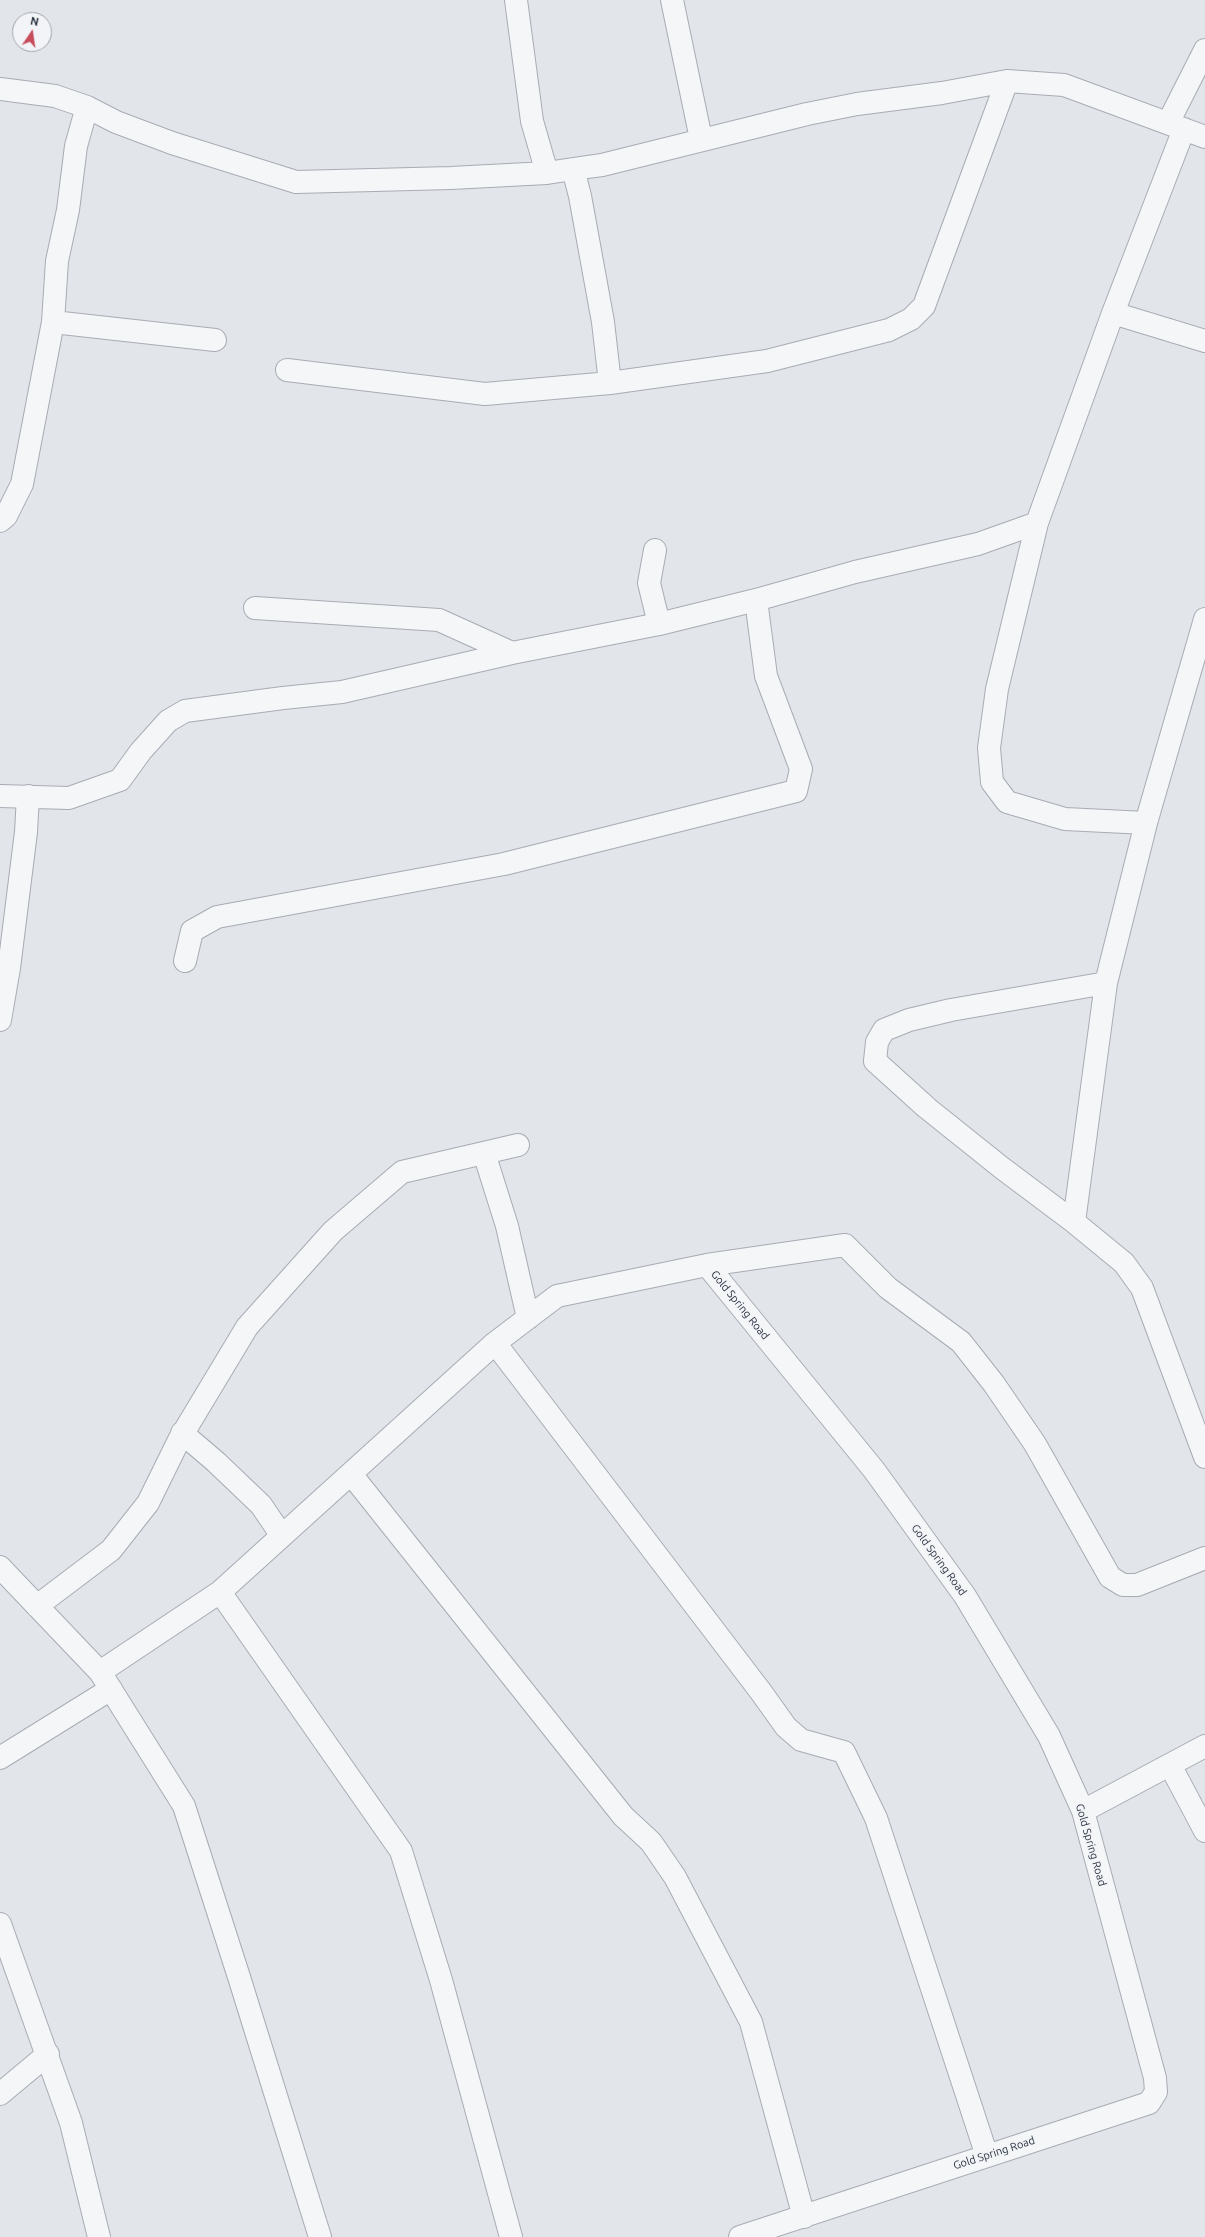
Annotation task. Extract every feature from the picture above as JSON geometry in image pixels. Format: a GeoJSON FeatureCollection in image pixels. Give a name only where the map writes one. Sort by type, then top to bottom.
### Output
{"type":"FeatureCollection","features":[{"type":"Feature","properties":{"kind":"street"},"geometry":{"type":"LineString","coordinates":[[516,0],[532,121],[547,173]]}},
{"type":"Feature","properties":{"kind":"street"},"geometry":{"type":"LineString","coordinates":[[672,0],[701,139]]}},
{"type":"Feature","properties":{"kind":"street"},"geometry":{"type":"LineString","coordinates":[[1146,822],[1065,819],[1006,802],[992,782],[989,748],[997,689],[1037,523],[1113,313],[1176,126],[1205,50]]}},
{"type":"Feature","properties":{"kind":"street"},"geometry":{"type":"LineString","coordinates":[[287,370],[486,394],[610,383],[767,360],[889,330],[911,320],[924,306],[1007,81]]}},
{"type":"Feature","properties":{"kind":"street"},"geometry":{"type":"LineString","coordinates":[[0,89],[55,96],[87,107],[116,122],[172,143],[296,182],[547,173],[602,165],[701,139],[857,104],[942,93],[1007,81],[1064,85],[1205,137]]}},
{"type":"Feature","properties":{"kind":"street"},"geometry":{"type":"LineString","coordinates":[[0,521],[6,516],[22,484],[53,322],[57,261],[68,210],[76,146],[87,107]]}},
{"type":"Feature","properties":{"kind":"street"},"geometry":{"type":"LineString","coordinates":[[573,169],[603,322],[610,383]]}},
{"type":"Feature","properties":{"kind":"street"},"geometry":{"type":"LineString","coordinates":[[1113,313],[1205,341]]}},
{"type":"Feature","properties":{"kind":"street"},"geometry":{"type":"LineString","coordinates":[[53,322],[215,340]]}},
{"type":"Feature","properties":{"kind":"street"},"geometry":{"type":"LineString","coordinates":[[0,796],[69,798],[120,780],[141,751],[168,722],[185,711],[342,692],[512,653],[659,624],[756,600],[854,572],[978,544],[1037,523]]}},
{"type":"Feature","properties":{"kind":"street"},"geometry":{"type":"LineString","coordinates":[[655,550],[649,583],[659,624]]}},
{"type":"Feature","properties":{"kind":"street"},"geometry":{"type":"LineString","coordinates":[[185,961],[192,931],[217,917],[504,864],[796,791],[801,770],[766,676],[756,600]]}},
{"type":"Feature","properties":{"kind":"street"},"geometry":{"type":"LineString","coordinates":[[255,608],[439,620],[512,653]]}},
{"type":"Feature","properties":{"kind":"street"},"geometry":{"type":"LineString","coordinates":[[1074,1222],[1106,983],[1146,822],[1205,619]]}},
{"type":"Feature","properties":{"kind":"street"},"geometry":{"type":"LineString","coordinates":[[1,1012],[25,840],[28,796]]}},
{"type":"Feature","properties":{"kind":"street"},"geometry":{"type":"LineString","coordinates":[[1106,983],[951,1010],[908,1020],[884,1030],[877,1042],[875,1061],[927,1108],[995,1163],[1074,1222],[1124,1263],[1142,1288],[1205,1457]]}},
{"type":"Feature","properties":{"kind":"street"},"geometry":{"type":"LineString","coordinates":[[37,1606],[111,1550],[148,1503],[182,1433],[247,1327],[333,1231],[402,1172],[518,1145]]}},
{"type":"Feature","properties":{"kind":"street"},"geometry":{"type":"LineString","coordinates":[[484,1154],[507,1226],[528,1318]]}},
{"type":"Feature","properties":{"kind":"street"},"geometry":{"type":"LineString","coordinates":[[0,1758],[106,1680],[220,1592],[495,1343],[557,1296],[707,1265],[846,1245],[888,1288],[961,1342],[994,1384],[1035,1444],[1110,1577],[1123,1585],[1137,1585],[1205,1558]]}},
{"type":"Feature","properties":{"kind":"street","name":"Gold Spring Road"},"geometry":{"type":"LineString","coordinates":[[707,1265],[874,1470],[965,1596],[1049,1736],[1083,1811],[1155,2078],[1156,2092],[1149,2104],[987,2156],[804,2218],[740,2237]]}},
{"type":"Feature","properties":{"kind":"street"},"geometry":{"type":"LineString","coordinates":[[495,1343],[786,1727],[801,1740],[844,1752],[876,1818],[987,2156]]}},
{"type":"Feature","properties":{"kind":"street"},"geometry":{"type":"LineString","coordinates":[[182,1433],[216,1462],[260,1505],[282,1536]]}},
{"type":"Feature","properties":{"kind":"street"},"geometry":{"type":"LineString","coordinates":[[351,1474],[623,1816],[651,1842],[675,1877],[751,2022],[804,2218]]}},
{"type":"Feature","properties":{"kind":"street"},"geometry":{"type":"LineString","coordinates":[[0,1566],[106,1680],[184,1806],[320,2237]]}},
{"type":"Feature","properties":{"kind":"street"},"geometry":{"type":"LineString","coordinates":[[220,1592],[401,1851],[442,1980],[511,2237]]}},
{"type":"Feature","properties":{"kind":"street"},"geometry":{"type":"LineString","coordinates":[[1083,1811],[1205,1746]]}},
{"type":"Feature","properties":{"kind":"street"},"geometry":{"type":"LineString","coordinates":[[1170,1765],[1205,1831]]}},
{"type":"Feature","properties":{"kind":"street"},"geometry":{"type":"LineString","coordinates":[[0,1924],[48,2054],[71,2122],[99,2237]]}},
{"type":"Feature","properties":{"kind":"street"},"geometry":{"type":"LineString","coordinates":[[0,2094],[48,2054]]}}]}
